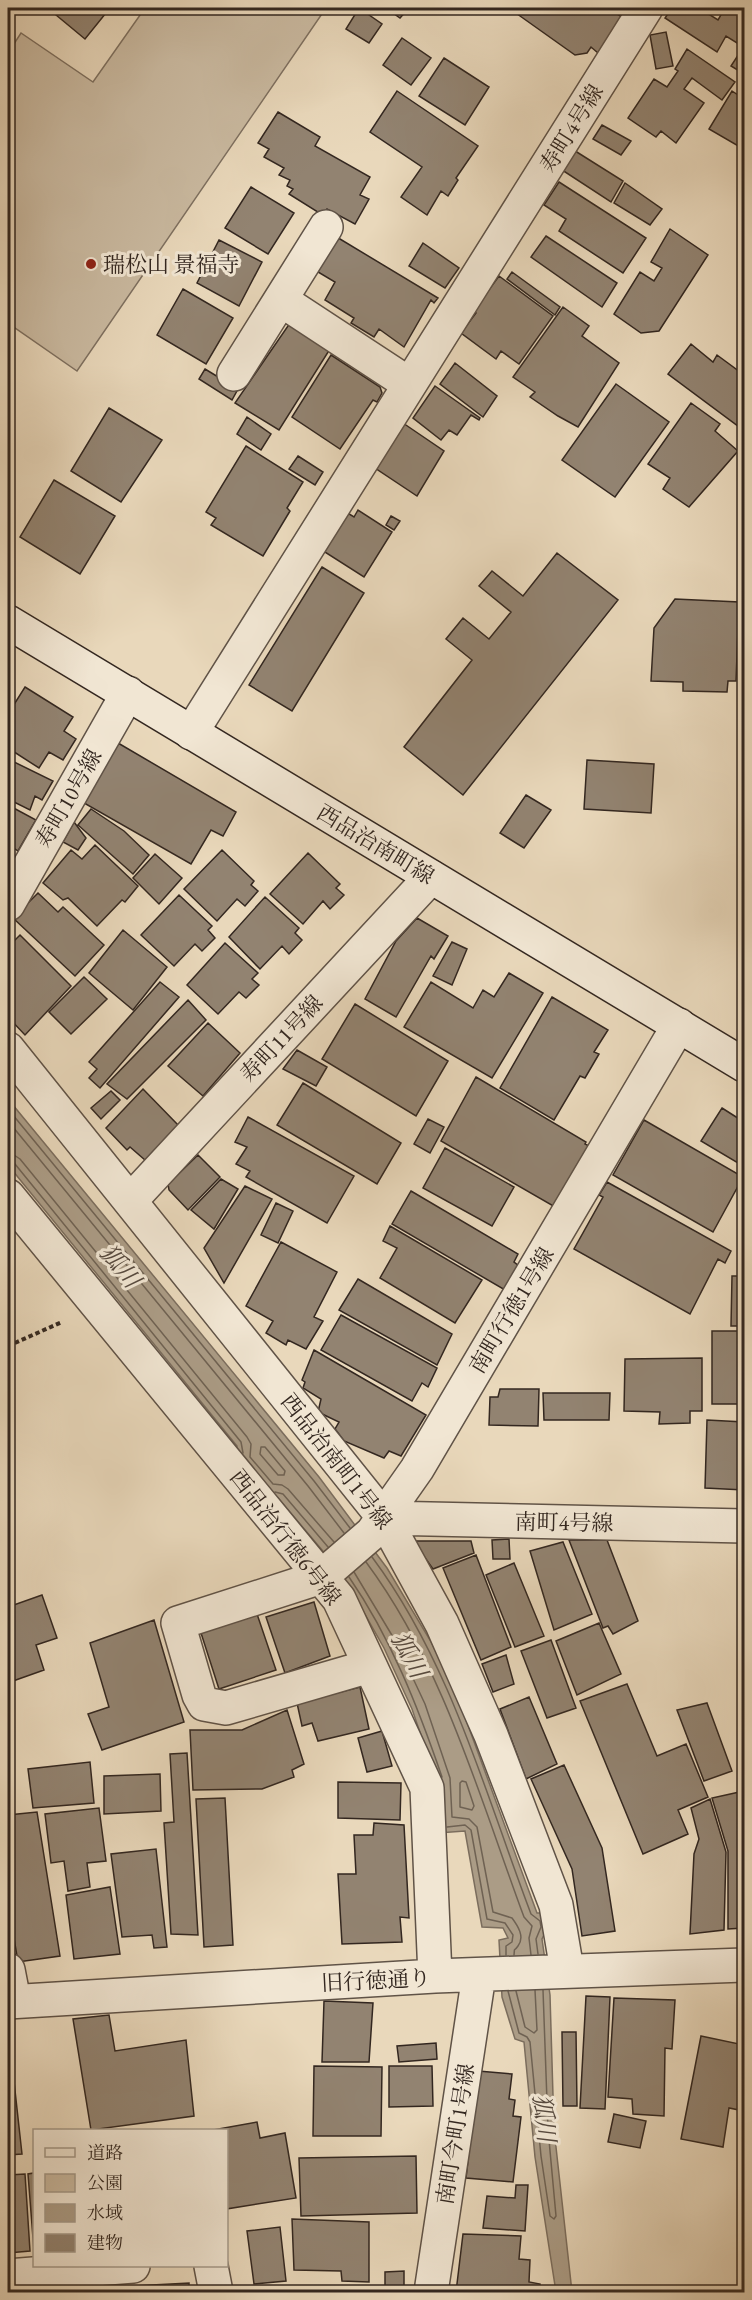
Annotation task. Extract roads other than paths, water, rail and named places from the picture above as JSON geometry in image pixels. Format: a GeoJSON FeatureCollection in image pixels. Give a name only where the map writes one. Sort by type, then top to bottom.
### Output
{"type":"FeatureCollection","features":[{"type":"Feature","properties":{"kind":"street","name":"寿町4号線"},"geometry":{"type":"LineString","coordinates":[[191,733],[646,8]]}},
{"type":"Feature","properties":{"kind":"street"},"geometry":{"type":"LineString","coordinates":[[234,374],[326,227]]}},
{"type":"Feature","properties":{"kind":"street"},"geometry":{"type":"LineString","coordinates":[[280,300],[409,384]]}},
{"type":"Feature","properties":{"kind":"street","name":"西品治南町線"},"geometry":{"type":"LineString","coordinates":[[8,622],[744,1065]]}},
{"type":"Feature","properties":{"kind":"street","name":"寿町10号線"},"geometry":{"type":"LineString","coordinates":[[8,904],[128,693]]}},
{"type":"Feature","properties":{"kind":"street","name":"寿町11号線"},"geometry":{"type":"LineString","coordinates":[[131,1200],[430,877]]}},
{"type":"Feature","properties":{"kind":"street","name":"南町行徳1号線"},"geometry":{"type":"LineString","coordinates":[[321,1577],[372,1533],[417,1469],[679,1025]]}},
{"type":"Feature","properties":{"kind":"street","name":"西品治南町1号線"},"geometry":{"type":"LineString","coordinates":[[8,1049],[384,1518],[442,1624],[491,1735],[556,1905],[567,1970]]}},
{"type":"Feature","properties":{"kind":"street","name":"西品治行徳6号線"},"geometry":{"type":"LineString","coordinates":[[8,1196],[339,1599],[427,1788],[435,1976]]}},
{"type":"Feature","properties":{"kind":"street","name":"南町4号線"},"geometry":{"type":"LineString","coordinates":[[384,1518],[744,1526]]}},
{"type":"Feature","properties":{"kind":"street"},"geometry":{"type":"LineString","coordinates":[[321,1577],[178,1623],[199,1695],[204,1704],[226,1708],[370,1666]]}},
{"type":"Feature","properties":{"kind":"street","name":"旧行徳通り"},"geometry":{"type":"LineString","coordinates":[[10,1991],[744,1965]]}},
{"type":"Feature","properties":{"kind":"street","name":"南町今町1号線"},"geometry":{"type":"LineString","coordinates":[[431,2292],[479,1975]]}},
{"type":"Feature","properties":{"kind":"street"},"geometry":{"type":"LineString","coordinates":[[8,2276],[110,2267]]}},
{"type":"Feature","properties":{"kind":"street"},"geometry":{"type":"LineString","coordinates":[[211,2267],[216,2292]]}},
{"type":"Feature","properties":{"kind":"water","name":"狐川"},"geometry":{"type":"Polygon","coordinates":[[[8,1099],[319,1477],[387,1568],[430,1640],[455,1690],[537,1913],[544,1913],[548,1927],[542,1939],[550,1995],[554,2129],[572,2292],[556,2292],[535,2157],[524,2042],[515,2039],[502,1997],[499,1940],[508,1938],[503,1928],[482,1927],[465,1831],[438,1833],[437,1782],[412,1709],[384,1648],[354,1595],[322,1550],[278,1498],[270,1501],[236,1460],[237,1446],[8,1165],[8,1099]]]}},
{"type":"Feature","properties":{"kind":"place","name":"瑞松山 景福寺"},"geometry":{"type":"Point","coordinates":[91,264]}}]}
